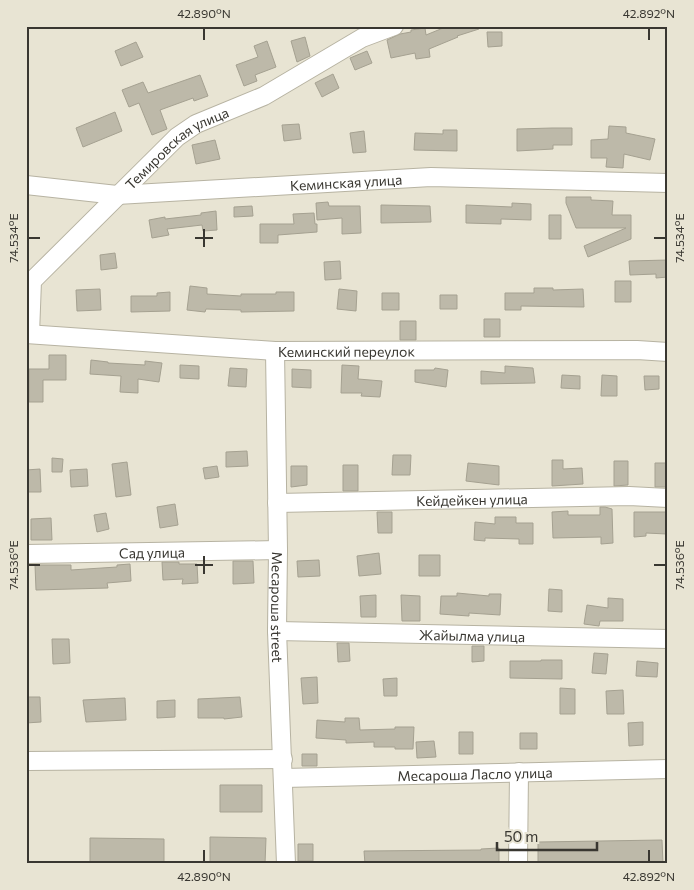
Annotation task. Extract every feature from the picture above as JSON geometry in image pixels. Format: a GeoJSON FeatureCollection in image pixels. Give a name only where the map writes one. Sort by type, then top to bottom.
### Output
{"type":"FeatureCollection","features":[{"type":"Feature","properties":{"kind":"street","name":"Темировская улица"},"geometry":{"type":"LineString","coordinates":[[28,334],[32,280],[177,137],[196,124],[264,96],[362,38],[394,26]]}},
{"type":"Feature","properties":{"kind":"street","name":"Кеминская улица"},"geometry":{"type":"LineString","coordinates":[[26,185],[117,195],[431,177],[668,183]]}},
{"type":"Feature","properties":{"kind":"street","name":"Кеминский переулок"},"geometry":{"type":"LineString","coordinates":[[28,334],[275,351],[637,350],[668,352]]}},
{"type":"Feature","properties":{"kind":"street","name":"Месароша street"},"geometry":{"type":"LineString","coordinates":[[275,351],[278,550],[277,631],[286,864]]}},
{"type":"Feature","properties":{"kind":"street","name":"Кейдейкен улица"},"geometry":{"type":"LineString","coordinates":[[277,503],[629,496],[668,498]]}},
{"type":"Feature","properties":{"kind":"street","name":"Сад улица"},"geometry":{"type":"LineString","coordinates":[[26,554],[278,550]]}},
{"type":"Feature","properties":{"kind":"street","name":"Жайылма улица"},"geometry":{"type":"LineString","coordinates":[[277,631],[668,639]]}},
{"type":"Feature","properties":{"kind":"street"},"geometry":{"type":"LineString","coordinates":[[26,761],[283,759]]}},
{"type":"Feature","properties":{"kind":"street","name":"Месароша Ласло улица"},"geometry":{"type":"LineString","coordinates":[[284,778],[668,769]]}},
{"type":"Feature","properties":{"kind":"street"},"geometry":{"type":"LineString","coordinates":[[518,864],[519,772]]}},
{"type":"Feature","properties":{"kind":"building"},"geometry":{"type":"Polygon","coordinates":[[[448,26],[479,26],[479,29],[457,36],[429,49],[430,57],[416,59],[415,53],[391,58],[387,40],[400,34],[411,32],[411,30],[425,28],[426,35],[448,26]]]}},
{"type":"Feature","properties":{"kind":"building"},"geometry":{"type":"Polygon","coordinates":[[[487,32],[502,32],[502,46],[488,47],[487,32]]]}},
{"type":"Feature","properties":{"kind":"building"},"geometry":{"type":"Polygon","coordinates":[[[305,37],[310,56],[297,62],[291,41],[305,37]]]}},
{"type":"Feature","properties":{"kind":"building"},"geometry":{"type":"Polygon","coordinates":[[[267,41],[276,67],[255,75],[257,81],[244,86],[236,65],[258,57],[254,46],[267,41]]]}},
{"type":"Feature","properties":{"kind":"building"},"geometry":{"type":"Polygon","coordinates":[[[136,42],[143,57],[121,66],[115,51],[136,42]]]}},
{"type":"Feature","properties":{"kind":"building"},"geometry":{"type":"Polygon","coordinates":[[[367,51],[372,63],[355,70],[350,58],[367,51]]]}},
{"type":"Feature","properties":{"kind":"building"},"geometry":{"type":"Polygon","coordinates":[[[333,74],[339,88],[322,97],[315,83],[333,74]]]}},
{"type":"Feature","properties":{"kind":"building"},"geometry":{"type":"Polygon","coordinates":[[[200,75],[208,96],[194,101],[193,98],[160,110],[167,129],[152,135],[139,103],[129,107],[122,90],[143,82],[148,93],[200,75]]]}},
{"type":"Feature","properties":{"kind":"building"},"geometry":{"type":"Polygon","coordinates":[[[115,112],[122,131],[83,147],[76,128],[115,112]]]}},
{"type":"Feature","properties":{"kind":"building"},"geometry":{"type":"Polygon","coordinates":[[[299,124],[301,139],[284,141],[282,125],[299,124]]]}},
{"type":"Feature","properties":{"kind":"building"},"geometry":{"type":"Polygon","coordinates":[[[609,126],[626,127],[626,133],[655,139],[650,160],[624,154],[623,168],[606,167],[607,158],[591,158],[591,140],[608,139],[609,126]]]}},
{"type":"Feature","properties":{"kind":"building"},"geometry":{"type":"Polygon","coordinates":[[[572,128],[572,145],[553,145],[553,149],[517,151],[517,129],[572,128]]]}},
{"type":"Feature","properties":{"kind":"building"},"geometry":{"type":"Polygon","coordinates":[[[443,130],[457,130],[457,151],[414,150],[415,133],[443,134],[443,130]]]}},
{"type":"Feature","properties":{"kind":"building"},"geometry":{"type":"Polygon","coordinates":[[[364,131],[366,152],[353,153],[350,133],[364,131]]]}},
{"type":"Feature","properties":{"kind":"building"},"geometry":{"type":"Polygon","coordinates":[[[215,140],[220,159],[196,164],[192,145],[215,140]]]}},
{"type":"Feature","properties":{"kind":"building"},"geometry":{"type":"Polygon","coordinates":[[[566,197],[591,197],[591,200],[613,201],[612,215],[631,215],[631,239],[588,257],[584,246],[626,228],[576,228],[566,203],[566,197]]]}},
{"type":"Feature","properties":{"kind":"building"},"geometry":{"type":"Polygon","coordinates":[[[328,202],[329,206],[360,206],[361,233],[342,234],[342,218],[317,220],[316,203],[328,202]]]}},
{"type":"Feature","properties":{"kind":"building"},"geometry":{"type":"Polygon","coordinates":[[[512,203],[531,204],[531,220],[501,219],[501,224],[466,223],[466,205],[512,207],[512,203]]]}},
{"type":"Feature","properties":{"kind":"building"},"geometry":{"type":"Polygon","coordinates":[[[381,205],[430,206],[431,222],[381,223],[381,205]]]}},
{"type":"Feature","properties":{"kind":"building"},"geometry":{"type":"Polygon","coordinates":[[[252,206],[253,216],[234,217],[234,207],[252,206]]]}},
{"type":"Feature","properties":{"kind":"building"},"geometry":{"type":"Polygon","coordinates":[[[216,211],[217,230],[203,231],[202,225],[167,229],[169,235],[152,238],[149,220],[201,215],[201,213],[216,211]]]}},
{"type":"Feature","properties":{"kind":"building"},"geometry":{"type":"Polygon","coordinates":[[[314,213],[317,232],[278,235],[278,243],[260,243],[260,224],[294,224],[293,214],[314,213]]]}},
{"type":"Feature","properties":{"kind":"building"},"geometry":{"type":"Polygon","coordinates":[[[549,215],[561,215],[561,239],[549,239],[549,215]]]}},
{"type":"Feature","properties":{"kind":"building"},"geometry":{"type":"Polygon","coordinates":[[[115,253],[117,268],[101,270],[100,255],[115,253]]]}},
{"type":"Feature","properties":{"kind":"building"},"geometry":{"type":"Polygon","coordinates":[[[668,260],[668,277],[656,278],[656,274],[630,275],[629,261],[668,260]]]}},
{"type":"Feature","properties":{"kind":"building"},"geometry":{"type":"Polygon","coordinates":[[[340,261],[341,279],[325,280],[324,262],[340,261]]]}},
{"type":"Feature","properties":{"kind":"building"},"geometry":{"type":"Polygon","coordinates":[[[615,281],[631,281],[631,302],[615,302],[615,281]]]}},
{"type":"Feature","properties":{"kind":"building"},"geometry":{"type":"Polygon","coordinates":[[[190,286],[207,288],[207,294],[241,296],[241,294],[294,292],[294,311],[241,312],[241,310],[206,309],[205,312],[187,310],[190,286]]]}},
{"type":"Feature","properties":{"kind":"building"},"geometry":{"type":"Polygon","coordinates":[[[534,288],[553,288],[553,290],[583,289],[584,307],[521,306],[521,310],[505,310],[505,293],[534,293],[534,288]]]}},
{"type":"Feature","properties":{"kind":"building"},"geometry":{"type":"Polygon","coordinates":[[[100,289],[101,310],[77,311],[76,290],[100,289]]]}},
{"type":"Feature","properties":{"kind":"building"},"geometry":{"type":"Polygon","coordinates":[[[339,289],[357,291],[356,311],[337,309],[339,289]]]}},
{"type":"Feature","properties":{"kind":"building"},"geometry":{"type":"Polygon","coordinates":[[[170,292],[170,311],[131,312],[131,296],[157,296],[157,293],[170,292]]]}},
{"type":"Feature","properties":{"kind":"building"},"geometry":{"type":"Polygon","coordinates":[[[382,293],[399,293],[399,310],[382,310],[382,293]]]}},
{"type":"Feature","properties":{"kind":"building"},"geometry":{"type":"Polygon","coordinates":[[[440,295],[457,295],[457,309],[440,309],[440,295]]]}},
{"type":"Feature","properties":{"kind":"building"},"geometry":{"type":"Polygon","coordinates":[[[484,319],[500,319],[500,337],[484,337],[484,319]]]}},
{"type":"Feature","properties":{"kind":"building"},"geometry":{"type":"Polygon","coordinates":[[[400,321],[416,321],[416,340],[400,340],[400,321]]]}},
{"type":"Feature","properties":{"kind":"building"},"geometry":{"type":"Polygon","coordinates":[[[49,355],[66,355],[66,380],[43,380],[43,402],[29,402],[29,369],[49,369],[49,355]]]}},
{"type":"Feature","properties":{"kind":"building"},"geometry":{"type":"Polygon","coordinates":[[[91,360],[145,365],[145,361],[162,363],[159,382],[138,379],[138,393],[120,392],[121,376],[90,374],[91,360]]]}},
{"type":"Feature","properties":{"kind":"building"},"geometry":{"type":"Polygon","coordinates":[[[180,365],[199,366],[199,379],[180,378],[180,365]]]}},
{"type":"Feature","properties":{"kind":"building"},"geometry":{"type":"Polygon","coordinates":[[[342,365],[359,366],[358,379],[382,381],[380,397],[361,396],[362,393],[341,393],[342,365]]]}},
{"type":"Feature","properties":{"kind":"building"},"geometry":{"type":"Polygon","coordinates":[[[505,366],[533,368],[535,383],[481,384],[481,371],[505,373],[505,366]]]}},
{"type":"Feature","properties":{"kind":"building"},"geometry":{"type":"Polygon","coordinates":[[[230,368],[247,369],[246,387],[228,386],[230,368]]]}},
{"type":"Feature","properties":{"kind":"building"},"geometry":{"type":"Polygon","coordinates":[[[435,368],[448,370],[446,387],[415,382],[415,370],[434,370],[435,368]]]}},
{"type":"Feature","properties":{"kind":"building"},"geometry":{"type":"Polygon","coordinates":[[[292,369],[311,370],[311,388],[292,387],[292,369]]]}},
{"type":"Feature","properties":{"kind":"building"},"geometry":{"type":"Polygon","coordinates":[[[562,375],[580,376],[580,389],[561,388],[562,375]]]}},
{"type":"Feature","properties":{"kind":"building"},"geometry":{"type":"Polygon","coordinates":[[[602,375],[617,376],[617,396],[601,396],[602,375]]]}},
{"type":"Feature","properties":{"kind":"building"},"geometry":{"type":"Polygon","coordinates":[[[644,376],[659,376],[659,389],[645,390],[644,376]]]}},
{"type":"Feature","properties":{"kind":"building"},"geometry":{"type":"Polygon","coordinates":[[[247,451],[248,466],[226,467],[226,452],[247,451]]]}},
{"type":"Feature","properties":{"kind":"building"},"geometry":{"type":"Polygon","coordinates":[[[393,455],[411,455],[410,475],[392,475],[393,455]]]}},
{"type":"Feature","properties":{"kind":"building"},"geometry":{"type":"Polygon","coordinates":[[[52,458],[63,459],[62,472],[52,472],[52,458]]]}},
{"type":"Feature","properties":{"kind":"building"},"geometry":{"type":"Polygon","coordinates":[[[552,460],[563,460],[563,469],[582,468],[583,484],[552,486],[552,460]]]}},
{"type":"Feature","properties":{"kind":"building"},"geometry":{"type":"Polygon","coordinates":[[[614,461],[628,461],[628,485],[614,486],[614,461]]]}},
{"type":"Feature","properties":{"kind":"building"},"geometry":{"type":"Polygon","coordinates":[[[127,462],[131,495],[116,497],[112,464],[127,462]]]}},
{"type":"Feature","properties":{"kind":"building"},"geometry":{"type":"Polygon","coordinates":[[[468,463],[499,466],[499,485],[466,481],[468,463]]]}},
{"type":"Feature","properties":{"kind":"building"},"geometry":{"type":"Polygon","coordinates":[[[655,463],[668,463],[668,487],[655,487],[655,463]]]}},
{"type":"Feature","properties":{"kind":"building"},"geometry":{"type":"Polygon","coordinates":[[[343,465],[358,465],[358,491],[343,491],[343,465]]]}},
{"type":"Feature","properties":{"kind":"building"},"geometry":{"type":"Polygon","coordinates":[[[217,466],[219,477],[205,479],[203,468],[217,466]]]}},
{"type":"Feature","properties":{"kind":"building"},"geometry":{"type":"Polygon","coordinates":[[[291,466],[307,466],[307,485],[291,487],[291,466]]]}},
{"type":"Feature","properties":{"kind":"building"},"geometry":{"type":"Polygon","coordinates":[[[40,469],[41,492],[26,492],[26,470],[40,469]]]}},
{"type":"Feature","properties":{"kind":"building"},"geometry":{"type":"Polygon","coordinates":[[[87,469],[88,486],[71,487],[70,470],[87,469]]]}},
{"type":"Feature","properties":{"kind":"building"},"geometry":{"type":"Polygon","coordinates":[[[175,504],[178,525],[160,528],[157,507],[175,504]]]}},
{"type":"Feature","properties":{"kind":"building"},"geometry":{"type":"Polygon","coordinates":[[[600,507],[612,509],[613,543],[601,544],[601,537],[553,538],[552,512],[568,511],[568,515],[600,515],[600,507]]]}},
{"type":"Feature","properties":{"kind":"building"},"geometry":{"type":"Polygon","coordinates":[[[377,512],[392,512],[392,533],[378,533],[377,512]]]}},
{"type":"Feature","properties":{"kind":"building"},"geometry":{"type":"Polygon","coordinates":[[[634,512],[667,512],[667,534],[646,533],[646,536],[634,537],[634,512]]]}},
{"type":"Feature","properties":{"kind":"building"},"geometry":{"type":"Polygon","coordinates":[[[106,513],[109,529],[97,532],[94,515],[106,513]]]}},
{"type":"Feature","properties":{"kind":"building"},"geometry":{"type":"Polygon","coordinates":[[[495,517],[516,517],[516,523],[533,523],[533,544],[519,544],[519,539],[485,538],[485,541],[474,540],[475,522],[495,524],[495,517]]]}},
{"type":"Feature","properties":{"kind":"building"},"geometry":{"type":"Polygon","coordinates":[[[51,518],[52,540],[31,540],[31,519],[51,518]]]}},
{"type":"Feature","properties":{"kind":"building"},"geometry":{"type":"Polygon","coordinates":[[[379,553],[381,574],[359,576],[357,556],[379,553]]]}},
{"type":"Feature","properties":{"kind":"building"},"geometry":{"type":"Polygon","coordinates":[[[419,555],[440,555],[440,576],[419,576],[419,555]]]}},
{"type":"Feature","properties":{"kind":"building"},"geometry":{"type":"Polygon","coordinates":[[[319,560],[320,576],[298,577],[297,561],[319,560]]]}},
{"type":"Feature","properties":{"kind":"building"},"geometry":{"type":"Polygon","coordinates":[[[233,561],[253,561],[254,583],[233,584],[233,561]]]}},
{"type":"Feature","properties":{"kind":"building"},"geometry":{"type":"Polygon","coordinates":[[[162,562],[197,564],[198,583],[182,584],[183,579],[163,580],[162,562]]]}},
{"type":"Feature","properties":{"kind":"building"},"geometry":{"type":"Polygon","coordinates":[[[130,564],[131,581],[107,583],[108,588],[36,590],[35,565],[71,565],[71,570],[117,567],[117,565],[130,564]]]}},
{"type":"Feature","properties":{"kind":"building"},"geometry":{"type":"Polygon","coordinates":[[[549,589],[562,590],[562,612],[548,611],[549,589]]]}},
{"type":"Feature","properties":{"kind":"building"},"geometry":{"type":"Polygon","coordinates":[[[457,593],[489,596],[489,594],[501,594],[500,615],[469,613],[469,616],[440,614],[441,596],[457,596],[457,593]]]}},
{"type":"Feature","properties":{"kind":"building"},"geometry":{"type":"Polygon","coordinates":[[[376,595],[376,617],[361,617],[360,596],[376,595]]]}},
{"type":"Feature","properties":{"kind":"building"},"geometry":{"type":"Polygon","coordinates":[[[401,595],[420,596],[420,621],[402,621],[401,595]]]}},
{"type":"Feature","properties":{"kind":"building"},"geometry":{"type":"Polygon","coordinates":[[[608,598],[623,599],[623,621],[600,621],[599,626],[584,624],[587,605],[608,608],[608,598]]]}},
{"type":"Feature","properties":{"kind":"building"},"geometry":{"type":"Polygon","coordinates":[[[52,639],[69,639],[70,663],[53,664],[52,639]]]}},
{"type":"Feature","properties":{"kind":"building"},"geometry":{"type":"Polygon","coordinates":[[[337,643],[349,643],[350,661],[338,662],[337,643]]]}},
{"type":"Feature","properties":{"kind":"building"},"geometry":{"type":"Polygon","coordinates":[[[472,646],[484,646],[484,661],[472,662],[472,646]]]}},
{"type":"Feature","properties":{"kind":"building"},"geometry":{"type":"Polygon","coordinates":[[[594,653],[608,654],[606,674],[592,673],[594,653]]]}},
{"type":"Feature","properties":{"kind":"building"},"geometry":{"type":"Polygon","coordinates":[[[562,660],[562,679],[510,678],[510,661],[562,660]]]}},
{"type":"Feature","properties":{"kind":"building"},"geometry":{"type":"Polygon","coordinates":[[[637,661],[658,663],[657,677],[636,676],[637,661]]]}},
{"type":"Feature","properties":{"kind":"building"},"geometry":{"type":"Polygon","coordinates":[[[317,677],[318,703],[303,704],[301,678],[317,677]]]}},
{"type":"Feature","properties":{"kind":"building"},"geometry":{"type":"Polygon","coordinates":[[[397,678],[397,696],[384,696],[383,679],[397,678]]]}},
{"type":"Feature","properties":{"kind":"building"},"geometry":{"type":"Polygon","coordinates":[[[560,688],[575,689],[575,714],[560,714],[560,688]]]}},
{"type":"Feature","properties":{"kind":"building"},"geometry":{"type":"Polygon","coordinates":[[[623,690],[624,714],[607,714],[606,691],[623,690]]]}},
{"type":"Feature","properties":{"kind":"building"},"geometry":{"type":"Polygon","coordinates":[[[26,697],[40,697],[41,722],[26,723],[26,697]]]}},
{"type":"Feature","properties":{"kind":"building"},"geometry":{"type":"Polygon","coordinates":[[[240,697],[242,717],[224,719],[198,718],[198,699],[240,697]]]}},
{"type":"Feature","properties":{"kind":"building"},"geometry":{"type":"Polygon","coordinates":[[[125,698],[126,720],[86,722],[83,700],[125,698]]]}},
{"type":"Feature","properties":{"kind":"building"},"geometry":{"type":"Polygon","coordinates":[[[175,700],[175,717],[157,718],[157,701],[175,700]]]}},
{"type":"Feature","properties":{"kind":"building"},"geometry":{"type":"Polygon","coordinates":[[[345,718],[359,718],[360,730],[414,727],[413,749],[374,747],[374,742],[346,743],[346,740],[316,738],[317,720],[345,722],[345,718]]]}},
{"type":"Feature","properties":{"kind":"building"},"geometry":{"type":"Polygon","coordinates":[[[643,722],[643,745],[629,746],[628,723],[643,722]]]}},
{"type":"Feature","properties":{"kind":"building"},"geometry":{"type":"Polygon","coordinates":[[[459,732],[473,732],[473,754],[459,754],[459,732]]]}},
{"type":"Feature","properties":{"kind":"building"},"geometry":{"type":"Polygon","coordinates":[[[520,733],[537,733],[537,749],[520,749],[520,733]]]}},
{"type":"Feature","properties":{"kind":"building"},"geometry":{"type":"Polygon","coordinates":[[[434,741],[436,757],[417,758],[416,742],[434,741]]]}},
{"type":"Feature","properties":{"kind":"building"},"geometry":{"type":"Polygon","coordinates":[[[302,754],[317,754],[317,766],[302,766],[302,754]]]}},
{"type":"Feature","properties":{"kind":"building"},"geometry":{"type":"Polygon","coordinates":[[[220,785],[262,785],[262,812],[220,812],[220,785]]]}},
{"type":"Feature","properties":{"kind":"building"},"geometry":{"type":"Polygon","coordinates":[[[210,837],[266,838],[265,864],[210,864],[210,837]]]}},
{"type":"Feature","properties":{"kind":"building"},"geometry":{"type":"Polygon","coordinates":[[[90,838],[164,839],[164,864],[90,864],[90,838]]]}},
{"type":"Feature","properties":{"kind":"building"},"geometry":{"type":"Polygon","coordinates":[[[662,840],[663,864],[538,864],[538,842],[662,840]]]}},
{"type":"Feature","properties":{"kind":"building"},"geometry":{"type":"Polygon","coordinates":[[[298,844],[313,844],[313,861],[298,861],[298,844]]]}},
{"type":"Feature","properties":{"kind":"building"},"geometry":{"type":"Polygon","coordinates":[[[499,848],[499,864],[365,864],[364,851],[481,850],[499,848]]]}}]}
